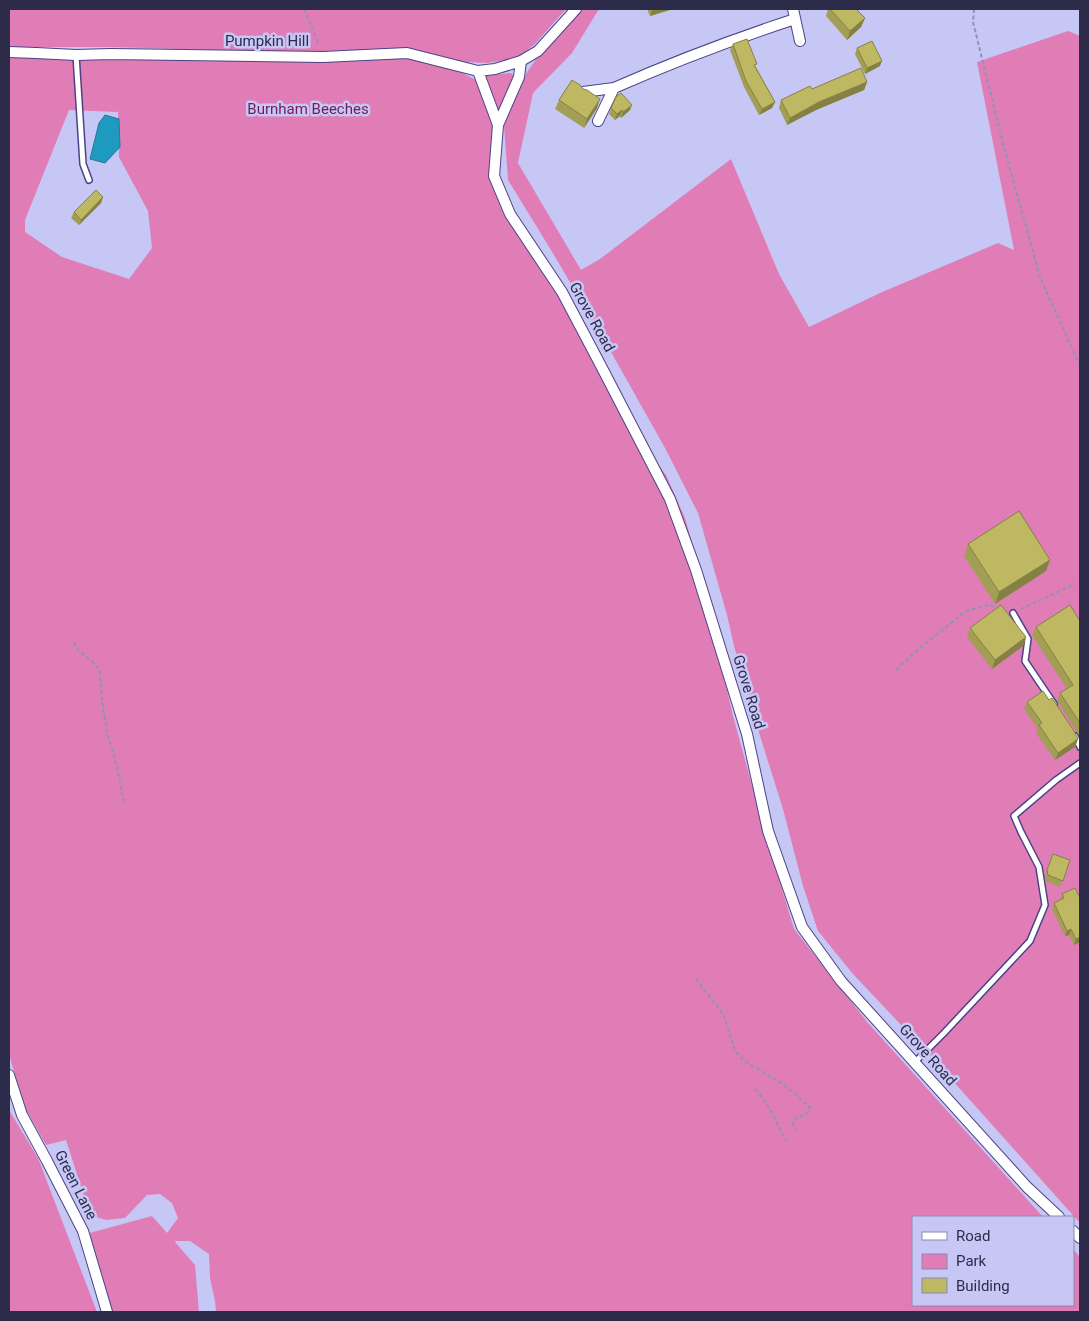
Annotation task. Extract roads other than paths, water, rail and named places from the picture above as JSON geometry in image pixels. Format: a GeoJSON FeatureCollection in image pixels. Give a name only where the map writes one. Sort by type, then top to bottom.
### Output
{"type":"FeatureCollection","features":[{"type":"Feature","properties":{"kind":"street","name":"Pumpkin Hill"},"geometry":{"type":"LineString","coordinates":[[9,52],[36,52],[76,56],[119,54],[323,57],[408,53],[478,71],[521,61],[538,51],[576,9]]}},
{"type":"Feature","properties":{"kind":"street"},"geometry":{"type":"LineString","coordinates":[[793,9],[800,41]]}},
{"type":"Feature","properties":{"kind":"street"},"geometry":{"type":"LineString","coordinates":[[583,92],[614,88],[667,64],[795,20]]}},
{"type":"Feature","properties":{"kind":"street","name":"Grove Road"},"geometry":{"type":"LineString","coordinates":[[521,61],[518,77],[498,125],[494,176],[510,214],[562,292],[670,499],[696,570],[747,734],[768,831],[802,927],[840,981],[1027,1187],[1058,1216]]}},
{"type":"Feature","properties":{"kind":"street","name":"Grove Road"},"geometry":{"type":"LineString","coordinates":[[478,71],[498,125]]}},
{"type":"Feature","properties":{"kind":"street"},"geometry":{"type":"LineString","coordinates":[[598,121],[614,88]]}},
{"type":"Feature","properties":{"kind":"street","name":"Green Lane"},"geometry":{"type":"LineString","coordinates":[[9,1075],[22,1115],[83,1231],[107,1312]]}},
{"type":"Feature","properties":{"kind":"lane"},"geometry":{"type":"LineString","coordinates":[[76,56],[83,164],[89,180]]}},
{"type":"Feature","properties":{"kind":"lane"},"geometry":{"type":"LineString","coordinates":[[1013,613],[1028,639],[1025,661],[1058,711]]}},
{"type":"Feature","properties":{"kind":"lane"},"geometry":{"type":"LineString","coordinates":[[1069,728],[1080,747]]}},
{"type":"Feature","properties":{"kind":"lane"},"geometry":{"type":"LineString","coordinates":[[914,1063],[1030,941],[1044,905],[1042,886],[1039,867],[1014,816],[1056,780],[1080,763]]}},
{"type":"Feature","properties":{"kind":"water"},"geometry":{"type":"Polygon","coordinates":[[[105,115],[119,119],[120,147],[105,163],[90,159],[99,123],[105,115]]]}},
{"type":"Feature","properties":{"kind":"park label","name":"Burnham Beeches"},"geometry":{"type":"Point","coordinates":[308,109]}}]}
